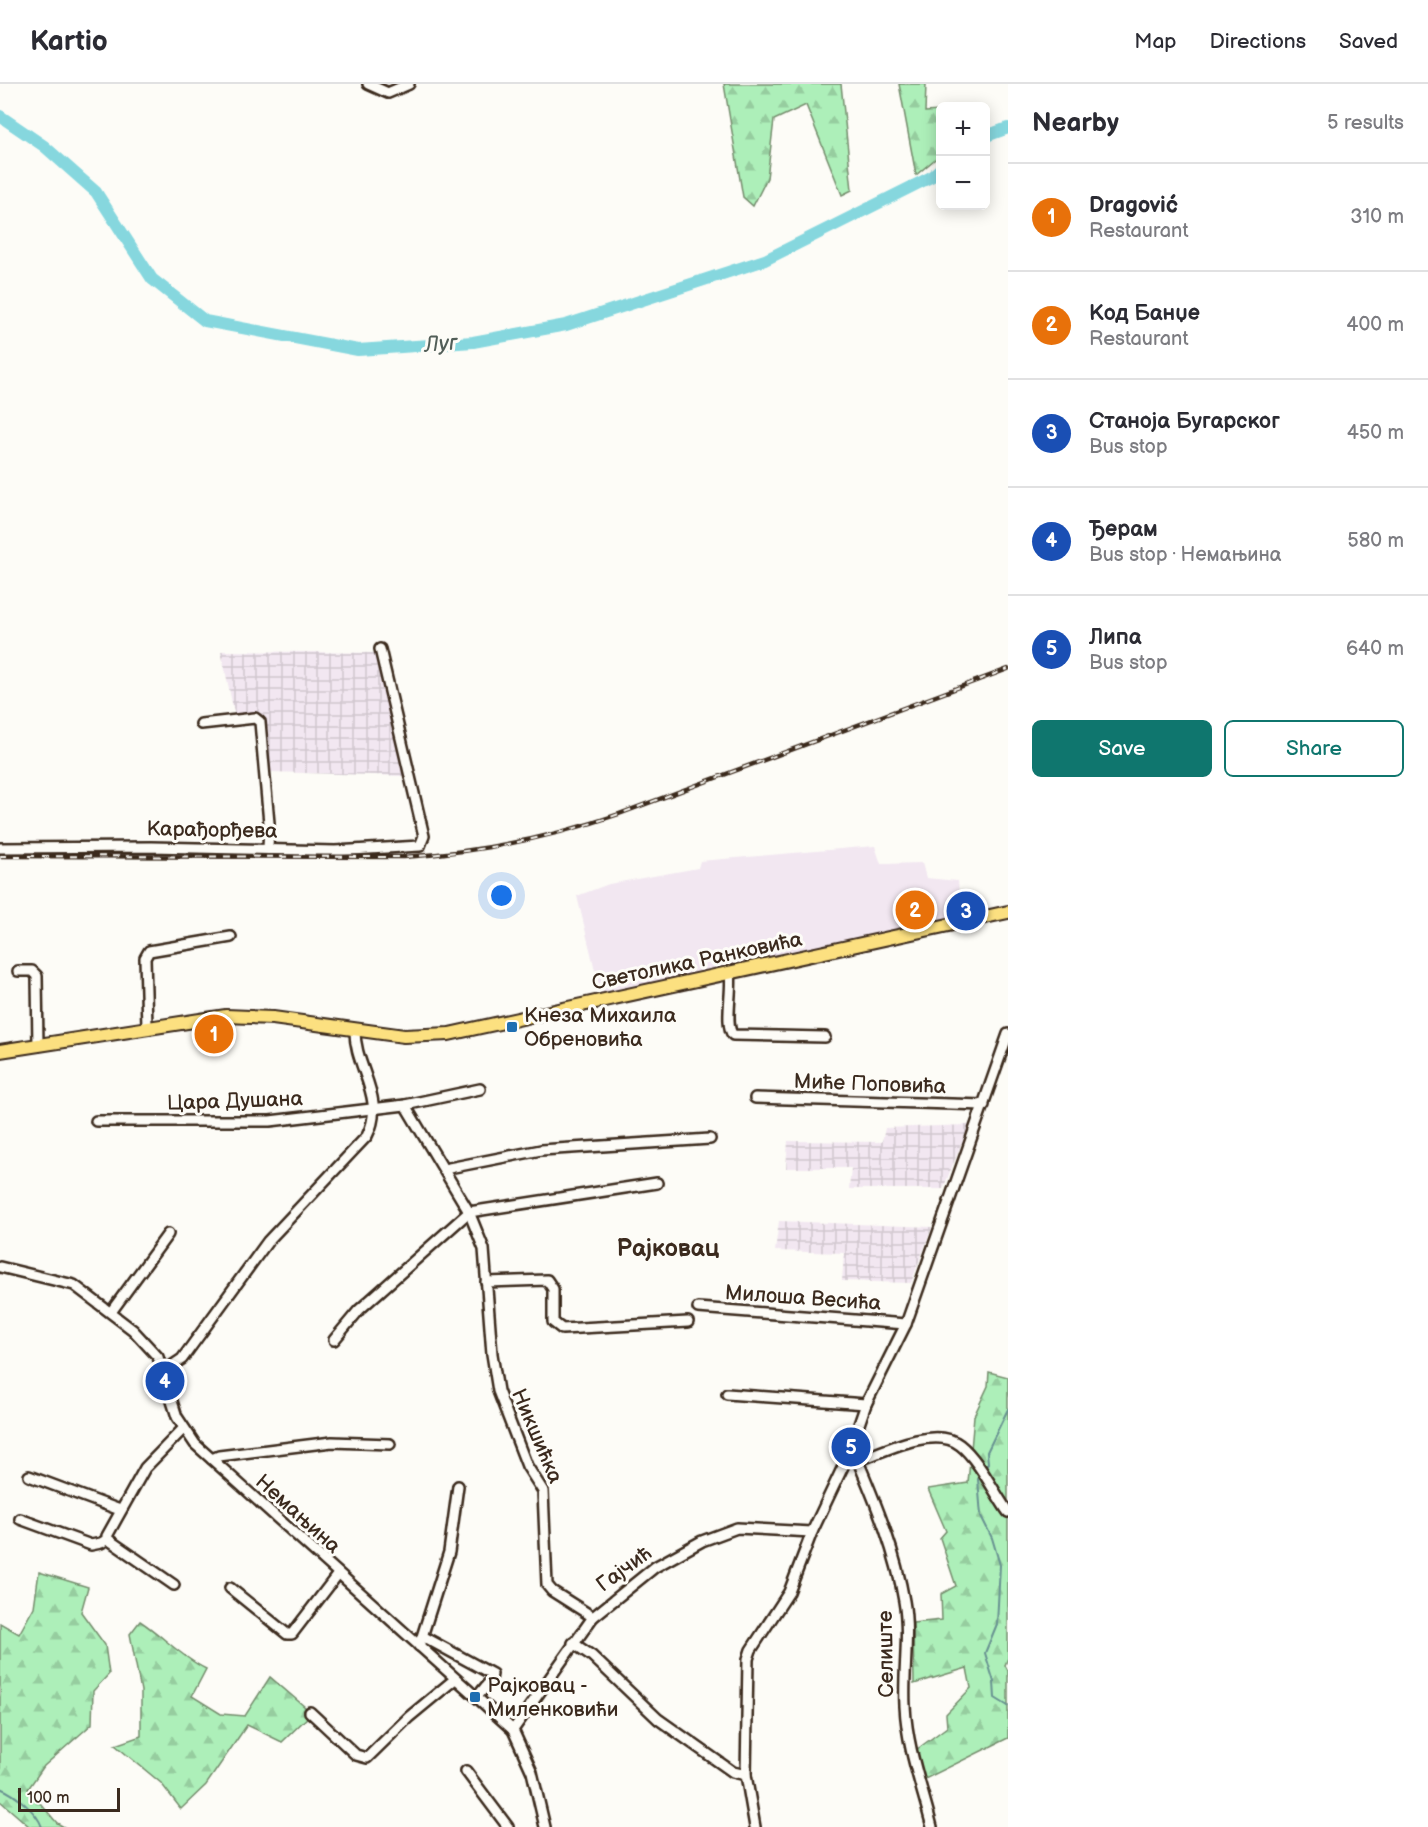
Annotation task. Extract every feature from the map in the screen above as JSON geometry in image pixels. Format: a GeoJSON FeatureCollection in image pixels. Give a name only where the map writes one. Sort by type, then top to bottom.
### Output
{"type":"FeatureCollection","features":[{"type":"Feature","properties":{"kind":"main road","name":"Светолика Ранковића"},"geometry":{"type":"LineString","coordinates":[[0,1051],[147,1026],[241,1016],[404,1036],[449,1034],[1008,912]]}},
{"type":"Feature","properties":{"kind":"street"},"geometry":{"type":"LineString","coordinates":[[368,84],[388,93],[409,84]]}},
{"type":"Feature","properties":{"kind":"street","name":"Карађорђева"},"geometry":{"type":"LineString","coordinates":[[0,848],[364,851],[413,848],[422,845],[424,836],[380,649]]}},
{"type":"Feature","properties":{"kind":"street"},"geometry":{"type":"LineString","coordinates":[[201,724],[255,718],[261,723],[269,823],[268,849]]}},
{"type":"Feature","properties":{"kind":"street"},"geometry":{"type":"LineString","coordinates":[[147,1026],[146,958],[149,951],[231,937]]}},
{"type":"Feature","properties":{"kind":"street"},"geometry":{"type":"LineString","coordinates":[[18,971],[32,971],[37,976],[38,1046]]}},
{"type":"Feature","properties":{"kind":"street"},"geometry":{"type":"LineString","coordinates":[[730,973],[732,998],[728,1023],[733,1035],[825,1037]]}},
{"type":"Feature","properties":{"kind":"street"},"geometry":{"type":"LineString","coordinates":[[164,1371],[182,1359],[268,1241],[362,1144],[373,1124],[374,1108],[355,1030]]}},
{"type":"Feature","properties":{"kind":"street"},"geometry":{"type":"LineString","coordinates":[[755,1827],[746,1775],[748,1659],[760,1633],[789,1592],[812,1532],[848,1456],[866,1404],[906,1324],[1008,1034]]}},
{"type":"Feature","properties":{"kind":"street","name":"Цара Душана"},"geometry":{"type":"LineString","coordinates":[[96,1121],[270,1121],[405,1105],[480,1089]]}},
{"type":"Feature","properties":{"kind":"street","name":"Миће Поповића"},"geometry":{"type":"LineString","coordinates":[[755,1098],[984,1105]]}},
{"type":"Feature","properties":{"kind":"street"},"geometry":{"type":"LineString","coordinates":[[405,1105],[469,1212],[484,1249],[486,1282],[548,1280],[553,1289],[552,1322],[562,1329],[688,1322]]}},
{"type":"Feature","properties":{"kind":"street"},"geometry":{"type":"LineString","coordinates":[[444,1169],[541,1150],[710,1139]]}},
{"type":"Feature","properties":{"kind":"street"},"geometry":{"type":"LineString","coordinates":[[334,1340],[359,1310],[469,1212],[657,1183]]}},
{"type":"Feature","properties":{"kind":"street"},"geometry":{"type":"LineString","coordinates":[[111,1312],[168,1234]]}},
{"type":"Feature","properties":{"kind":"street","name":"Немањина"},"geometry":{"type":"LineString","coordinates":[[0,1267],[74,1285],[111,1312],[151,1348],[164,1371],[172,1404],[183,1430],[212,1460],[338,1574],[421,1642],[455,1679],[513,1730],[532,1772],[544,1827]]}},
{"type":"Feature","properties":{"kind":"street","name":"Никшићка"},"geometry":{"type":"LineString","coordinates":[[486,1282],[492,1354],[503,1407],[529,1470],[543,1491],[547,1585],[552,1591],[592,1617]]}},
{"type":"Feature","properties":{"kind":"street","name":"Милоша Весића"},"geometry":{"type":"LineString","coordinates":[[698,1308],[906,1324]]}},
{"type":"Feature","properties":{"kind":"street"},"geometry":{"type":"LineString","coordinates":[[727,1394],[866,1404]]}},
{"type":"Feature","properties":{"kind":"street"},"geometry":{"type":"LineString","coordinates":[[20,1519],[91,1545],[101,1543],[108,1539],[120,1510],[149,1462],[183,1430]]}},
{"type":"Feature","properties":{"kind":"street"},"geometry":{"type":"LineString","coordinates":[[848,1456],[858,1461],[908,1442],[946,1439],[958,1443],[967,1452],[1008,1512]]}},
{"type":"Feature","properties":{"kind":"street"},"geometry":{"type":"LineString","coordinates":[[212,1460],[219,1456],[332,1442],[390,1444]]}},
{"type":"Feature","properties":{"kind":"street","name":"Селиште"},"geometry":{"type":"LineString","coordinates":[[858,1461],[888,1540],[904,1600],[906,1620],[905,1708],[913,1761],[932,1827]]}},
{"type":"Feature","properties":{"kind":"street"},"geometry":{"type":"LineString","coordinates":[[30,1476],[120,1510]]}},
{"type":"Feature","properties":{"kind":"street"},"geometry":{"type":"LineString","coordinates":[[458,1486],[449,1552],[421,1642],[472,1661],[492,1674],[491,1680],[477,1697]]}},
{"type":"Feature","properties":{"kind":"street","name":"Гајчић"},"geometry":{"type":"LineString","coordinates":[[513,1730],[592,1617],[655,1567],[723,1532],[747,1527],[812,1532]]}},
{"type":"Feature","properties":{"kind":"street"},"geometry":{"type":"LineString","coordinates":[[108,1539],[174,1585]]}},
{"type":"Feature","properties":{"kind":"street"},"geometry":{"type":"LineString","coordinates":[[230,1588],[287,1634],[292,1634],[338,1574]]}},
{"type":"Feature","properties":{"kind":"street"},"geometry":{"type":"LineString","coordinates":[[573,1644],[592,1656],[658,1719],[734,1772],[746,1775]]}},
{"type":"Feature","properties":{"kind":"street"},"geometry":{"type":"LineString","coordinates":[[310,1712],[358,1757],[367,1758],[455,1679]]}},
{"type":"Feature","properties":{"kind":"street"},"geometry":{"type":"LineString","coordinates":[[466,1771],[508,1827]]}},
{"type":"Feature","properties":{"kind":"shaded area"},"geometry":{"type":"Polygon","coordinates":[[[221,651],[377,653],[405,776],[270,772],[265,716],[235,717],[221,651]]]}},
{"type":"Feature","properties":{"kind":"shaded area"},"geometry":{"type":"Polygon","coordinates":[[[875,846],[881,864],[922,863],[926,878],[958,881],[961,918],[601,995],[577,896],[609,884],[698,868],[700,861],[875,846]]]}},
{"type":"Feature","properties":{"kind":"shaded area"},"geometry":{"type":"Polygon","coordinates":[[[969,1125],[943,1189],[849,1189],[851,1168],[786,1168],[788,1141],[882,1142],[885,1128],[969,1125]]]}},
{"type":"Feature","properties":{"kind":"shaded area"},"geometry":{"type":"Polygon","coordinates":[[[779,1221],[932,1227],[911,1283],[842,1281],[844,1253],[775,1251],[779,1221]]]}},
{"type":"Feature","properties":{"kind":"green space"},"geometry":{"type":"Polygon","coordinates":[[[724,84],[841,84],[852,190],[842,195],[806,105],[774,120],[767,178],[753,206],[743,197],[724,84]]]}},
{"type":"Feature","properties":{"kind":"green space"},"geometry":{"type":"Polygon","coordinates":[[[899,84],[926,84],[925,112],[936,111],[936,158],[916,175],[899,84]]]}},
{"type":"Feature","properties":{"kind":"green space"},"geometry":{"type":"Polygon","coordinates":[[[989,1372],[1008,1377],[1008,1658],[1005,1665],[1008,1671],[1008,1738],[923,1780],[916,1750],[947,1727],[946,1714],[971,1688],[967,1668],[914,1684],[913,1623],[942,1620],[941,1594],[956,1586],[940,1538],[946,1531],[928,1489],[968,1483],[974,1416],[988,1386],[989,1372]]]}},
{"type":"Feature","properties":{"kind":"green space"},"geometry":{"type":"Polygon","coordinates":[[[39,1572],[88,1587],[81,1612],[105,1645],[109,1674],[93,1691],[92,1724],[44,1766],[28,1789],[57,1823],[64,1827],[30,1827],[0,1801],[0,1623],[19,1634],[34,1607],[39,1572]]]}},
{"type":"Feature","properties":{"kind":"green space"},"geometry":{"type":"Polygon","coordinates":[[[140,1621],[188,1659],[206,1669],[192,1696],[221,1714],[245,1716],[270,1677],[312,1713],[282,1742],[247,1725],[206,1785],[181,1809],[161,1783],[115,1745],[141,1736],[141,1691],[130,1634],[140,1621]]]}},
{"type":"Feature","properties":{"kind":"waterway","name":"Луг"},"geometry":{"type":"LineString","coordinates":[[0,116],[44,146],[96,192],[152,279],[205,321],[358,350],[473,342],[566,325],[765,260],[936,173]]}},
{"type":"Feature","properties":{"kind":"waterway","name":"Луг"},"geometry":{"type":"LineString","coordinates":[[990,135],[1008,128]]}},
{"type":"Feature","properties":{"kind":"waterway"},"geometry":{"type":"LineString","coordinates":[[985,1468],[988,1463],[987,1452],[1008,1409]]}},
{"type":"Feature","properties":{"kind":"waterway"},"geometry":{"type":"LineString","coordinates":[[978,1479],[981,1516],[992,1538],[1000,1565],[997,1624],[985,1653],[994,1682],[995,1698],[1008,1706]]}},
{"type":"Feature","properties":{"kind":"waterway"},"geometry":{"type":"LineString","coordinates":[[0,1788],[25,1804],[42,1827]]}},
{"type":"Feature","properties":{"kind":"railway"},"geometry":{"type":"LineString","coordinates":[[0,856],[404,857],[459,852],[513,843],[566,831],[619,814],[1008,669]]}},
{"type":"Feature","properties":{"kind":"place","name":"Код Банџе"},"geometry":{"type":"Point","coordinates":[915,910]}},
{"type":"Feature","properties":{"kind":"place","name":"Станоја Бугарског"},"geometry":{"type":"Point","coordinates":[966,911]}},
{"type":"Feature","properties":{"kind":"place","name":"Кнеза Михаила Обреновића"},"geometry":{"type":"Point","coordinates":[512,1027]}},
{"type":"Feature","properties":{"kind":"place","name":"Dragović"},"geometry":{"type":"Point","coordinates":[214,1034]}},
{"type":"Feature","properties":{"kind":"place","name":"Ђерам"},"geometry":{"type":"Point","coordinates":[165,1381]}},
{"type":"Feature","properties":{"kind":"place","name":"Липа"},"geometry":{"type":"Point","coordinates":[851,1447]}},
{"type":"Feature","properties":{"kind":"place","name":"Рајковац - Миленковићи"},"geometry":{"type":"Point","coordinates":[475,1697]}},
{"type":"Feature","properties":{"kind":"district","name":"Рајковац"},"geometry":{"type":"Point","coordinates":[668,1248]}}]}
